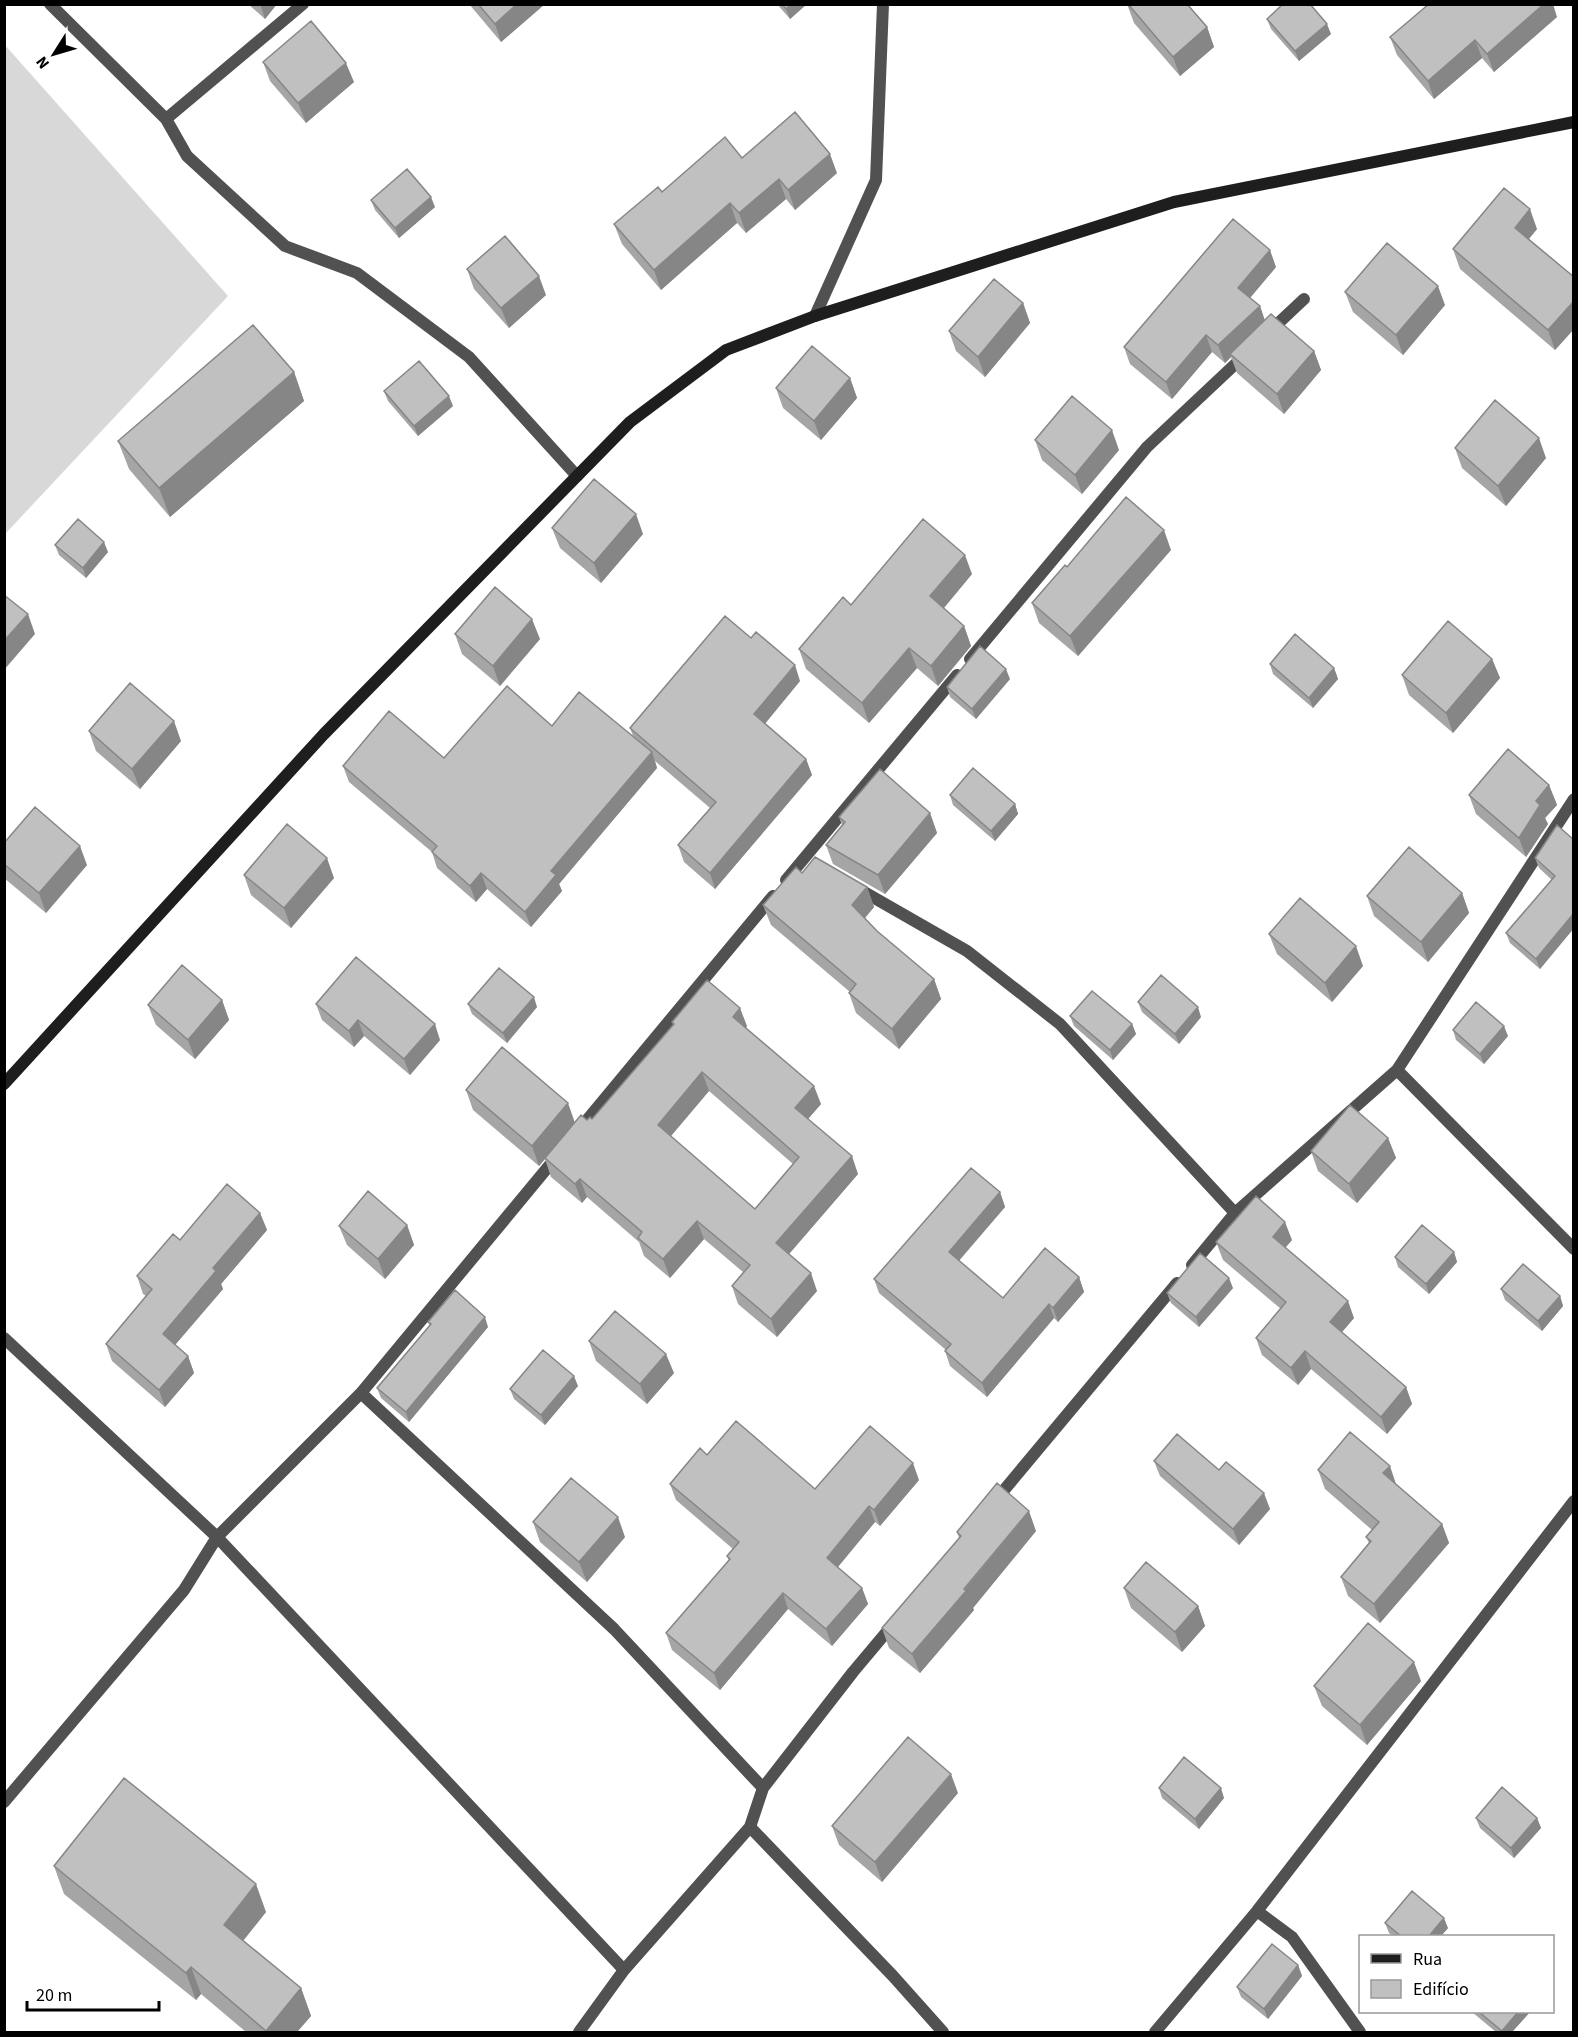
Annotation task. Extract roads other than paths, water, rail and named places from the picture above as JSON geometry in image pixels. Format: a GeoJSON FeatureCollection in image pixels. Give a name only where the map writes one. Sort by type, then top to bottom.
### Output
{"type":"FeatureCollection","features":[{"type":"Feature","properties":{"kind":"main road"},"geometry":{"type":"LineString","coordinates":[[4,1083],[324,734],[630,422],[726,350],[815,316],[1174,202],[1574,122]]}},
{"type":"Feature","properties":{"kind":"street"},"geometry":{"type":"LineString","coordinates":[[50,4],[165,119],[187,156],[285,246],[357,273],[468,357],[577,476]]}},
{"type":"Feature","properties":{"kind":"street"},"geometry":{"type":"LineString","coordinates":[[165,119],[303,4]]}},
{"type":"Feature","properties":{"kind":"street"},"geometry":{"type":"LineString","coordinates":[[815,316],[876,180],[883,4]]}},
{"type":"Feature","properties":{"kind":"street"},"geometry":{"type":"LineString","coordinates":[[4,1803],[184,1590],[217,1537],[360,1393],[810,861],[1147,447],[1304,299]]}},
{"type":"Feature","properties":{"kind":"street"},"geometry":{"type":"LineString","coordinates":[[983,1516],[1235,1214],[1397,1070],[1574,799]]}},
{"type":"Feature","properties":{"kind":"street"},"geometry":{"type":"LineString","coordinates":[[845,882],[967,951],[1060,1024],[1235,1214]]}},
{"type":"Feature","properties":{"kind":"street"},"geometry":{"type":"LineString","coordinates":[[1397,1070],[1574,1249]]}},
{"type":"Feature","properties":{"kind":"street"},"geometry":{"type":"LineString","coordinates":[[4,1338],[217,1537],[624,1970]]}},
{"type":"Feature","properties":{"kind":"street"},"geometry":{"type":"LineString","coordinates":[[360,1393],[614,1629],[763,1788]]}},
{"type":"Feature","properties":{"kind":"street"},"geometry":{"type":"LineString","coordinates":[[1155,2032],[1257,1911],[1574,1501]]}},
{"type":"Feature","properties":{"kind":"street"},"geometry":{"type":"LineString","coordinates":[[579,2032],[624,1970],[750,1827],[763,1788],[906,1608]]}},
{"type":"Feature","properties":{"kind":"street"},"geometry":{"type":"LineString","coordinates":[[750,1827],[893,1976],[943,2032]]}},
{"type":"Feature","properties":{"kind":"street"},"geometry":{"type":"LineString","coordinates":[[1257,1911],[1292,1937],[1360,2032]]}}]}
